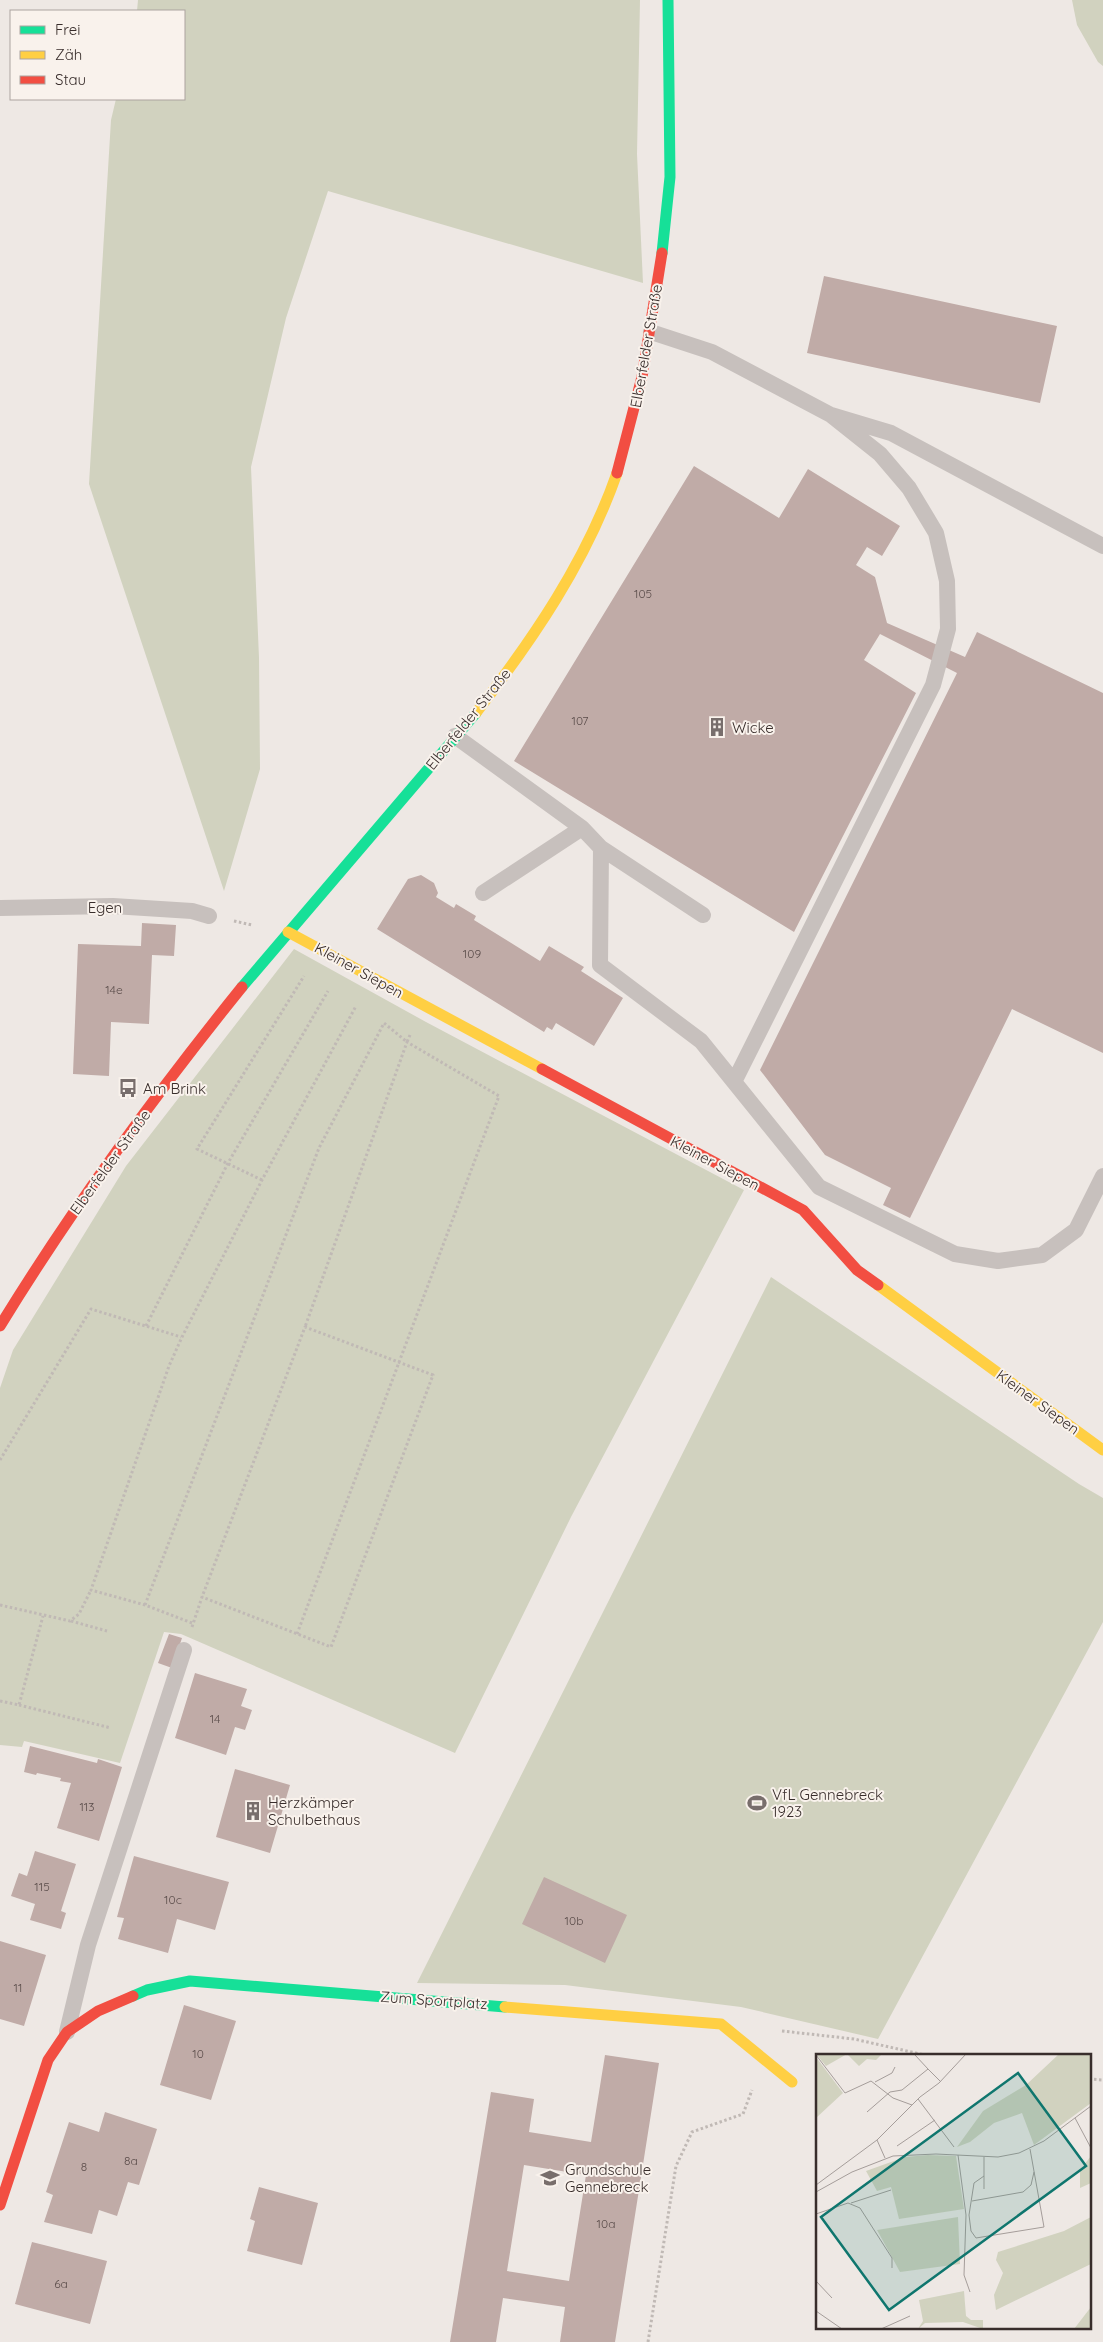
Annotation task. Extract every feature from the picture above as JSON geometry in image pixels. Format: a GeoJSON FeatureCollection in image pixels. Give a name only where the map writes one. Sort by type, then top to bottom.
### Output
{"type":"FeatureCollection","features":[{"type":"Feature","properties":{"kind":"street","name":"Elberfelder Straße"},"geometry":{"type":"LineString","coordinates":[[0,1326],[85,1193],[162,1090],[288,932],[455,736],[534,635],[592,536],[626,445],[651,332],[670,178],[668,0]]}},
{"type":"Feature","properties":{"kind":"street","name":"Kleiner Siepen"},"geometry":{"type":"LineString","coordinates":[[288,932],[803,1210],[857,1270],[1103,1450]]}},
{"type":"Feature","properties":{"kind":"street","name":"Zum Sportplatz"},"geometry":{"type":"LineString","coordinates":[[0,2206],[48,2060],[67,2032],[98,2012],[147,1990],[190,1981],[721,2024],[792,2082]]}},
{"type":"Feature","properties":{"kind":"lane"},"geometry":{"type":"LineString","coordinates":[[651,332],[712,352],[831,415],[880,454],[909,488],[936,533],[947,580],[948,629],[933,685],[734,1082]]}},
{"type":"Feature","properties":{"kind":"lane"},"geometry":{"type":"LineString","coordinates":[[831,415],[891,433],[1103,546]]}},
{"type":"Feature","properties":{"kind":"lane"},"geometry":{"type":"LineString","coordinates":[[455,736],[582,828],[601,848],[703,916]]}},
{"type":"Feature","properties":{"kind":"lane"},"geometry":{"type":"LineString","coordinates":[[483,892],[582,828]]}},
{"type":"Feature","properties":{"kind":"lane"},"geometry":{"type":"LineString","coordinates":[[601,848],[600,965],[701,1041],[819,1186],[955,1254],[998,1261],[1042,1255],[1076,1230],[1103,1176]]}},
{"type":"Feature","properties":{"kind":"lane","name":"Egen"},"geometry":{"type":"LineString","coordinates":[[0,908],[113,906],[192,911],[209,916]]}},
{"type":"Feature","properties":{"kind":"lane","name":"Zum Sportplatz"},"geometry":{"type":"LineString","coordinates":[[67,2032],[88,1945],[184,1650]]}},
{"type":"Feature","properties":{"kind":"path"},"geometry":{"type":"LineString","coordinates":[[209,916],[288,932]]}},
{"type":"Feature","properties":{"kind":"path"},"geometry":{"type":"LineString","coordinates":[[262,1180],[197,1148],[305,974],[313,979]]}},
{"type":"Feature","properties":{"kind":"path"},"geometry":{"type":"LineString","coordinates":[[321,984],[336,993]]}},
{"type":"Feature","properties":{"kind":"path"},"geometry":{"type":"LineString","coordinates":[[146,1326],[228,1164],[329,989]]}},
{"type":"Feature","properties":{"kind":"path"},"geometry":{"type":"LineString","coordinates":[[70,1621],[79,1614],[90,1590],[169,1366],[182,1337],[262,1180],[355,1005],[362,1010]]}},
{"type":"Feature","properties":{"kind":"path"},"geometry":{"type":"LineString","coordinates":[[304,1327],[433,1375],[331,1647],[202,1597],[304,1327],[407,1042],[423,1006]]}},
{"type":"Feature","properties":{"kind":"path"},"geometry":{"type":"LineString","coordinates":[[297,1634],[498,1096],[407,1042],[384,1023],[376,1019]]}},
{"type":"Feature","properties":{"kind":"path"},"geometry":{"type":"LineString","coordinates":[[145,1605],[320,1148],[384,1023]]}},
{"type":"Feature","properties":{"kind":"path"},"geometry":{"type":"LineString","coordinates":[[0,1460],[90,1309],[182,1337]]}},
{"type":"Feature","properties":{"kind":"path"},"geometry":{"type":"LineString","coordinates":[[90,1590],[145,1605],[193,1623]]}},
{"type":"Feature","properties":{"kind":"path"},"geometry":{"type":"LineString","coordinates":[[0,1605],[107,1631]]}},
{"type":"Feature","properties":{"kind":"path"},"geometry":{"type":"LineString","coordinates":[[19,1705],[42,1616]]}},
{"type":"Feature","properties":{"kind":"path"},"geometry":{"type":"LineString","coordinates":[[0,1701],[111,1728]]}},
{"type":"Feature","properties":{"kind":"path"},"geometry":{"type":"LineString","coordinates":[[778,2030],[854,2039],[920,2054]]}},
{"type":"Feature","properties":{"kind":"path"},"geometry":{"type":"LineString","coordinates":[[1090,2079],[1103,2080]]}},
{"type":"Feature","properties":{"kind":"path"},"geometry":{"type":"LineString","coordinates":[[648,2342],[676,2166],[692,2132],[743,2114],[755,2081]]}},
{"type":"Feature","properties":{"kind":"green space"},"geometry":{"type":"Polygon","coordinates":[[[138,0],[640,0],[637,154],[643,283],[328,191],[286,318],[251,467],[259,658],[260,769],[224,891],[89,484],[111,120],[116,100],[185,100],[185,10],[137,10],[138,0]]]}},
{"type":"Feature","properties":{"kind":"green space"},"geometry":{"type":"Polygon","coordinates":[[[1072,0],[1103,0],[1103,66],[1098,62],[1077,25],[1072,0]]]}},
{"type":"Feature","properties":{"kind":"green space"},"geometry":{"type":"Polygon","coordinates":[[[294,949],[426,1022],[744,1190],[571,1517],[455,1753],[181,1634],[164,1632],[120,1763],[24,1741],[22,1747],[0,1745],[0,1388],[13,1350],[126,1166],[294,949]]]}},
{"type":"Feature","properties":{"kind":"green space","name":"VfL Gennebreck 1923"},"geometry":{"type":"Polygon","coordinates":[[[771,1277],[1079,1484],[1103,1498],[1103,1622],[878,2039],[741,2007],[565,1985],[417,1983],[771,1277]]]}},
{"type":"Feature","properties":{"kind":"building"},"geometry":{"type":"Polygon","coordinates":[[[824,276],[1057,326],[1040,403],[807,353],[824,276]]]}},
{"type":"Feature","properties":{"kind":"building"},"geometry":{"type":"Polygon","coordinates":[[[694,466],[779,518],[808,469],[900,526],[882,556],[867,547],[856,565],[875,577],[887,623],[965,657],[977,632],[1103,693],[1103,1053],[1012,1009],[910,1218],[883,1205],[891,1188],[825,1155],[760,1070],[957,673],[880,634],[864,660],[916,693],[794,932],[514,761],[694,466]]]}},
{"type":"Feature","properties":{"kind":"building"},"geometry":{"type":"Polygon","coordinates":[[[421,875],[434,883],[438,893],[436,897],[454,908],[456,904],[476,916],[474,920],[540,961],[549,946],[584,967],[581,971],[623,998],[594,1046],[556,1023],[552,1030],[547,1027],[544,1032],[377,929],[408,879],[421,875]]]}},
{"type":"Feature","properties":{"kind":"building"},"geometry":{"type":"Polygon","coordinates":[[[142,923],[176,925],[174,956],[152,955],[149,1024],[111,1022],[109,1076],[73,1074],[78,944],[141,946],[142,923]]]}},
{"type":"Feature","properties":{"kind":"building"},"geometry":{"type":"Polygon","coordinates":[[[169,1634],[182,1638],[172,1668],[158,1663],[169,1634]]]}},
{"type":"Feature","properties":{"kind":"building"},"geometry":{"type":"Polygon","coordinates":[[[195,1673],[247,1689],[241,1706],[252,1710],[245,1730],[235,1727],[226,1755],[175,1738],[195,1673]]]}},
{"type":"Feature","properties":{"kind":"building"},"geometry":{"type":"Polygon","coordinates":[[[30,1746],[97,1763],[98,1759],[122,1767],[99,1841],[57,1828],[71,1783],[60,1781],[61,1778],[24,1772],[30,1746]]]}},
{"type":"Feature","properties":{"kind":"building","name":"Herzkämper Schulbethaus"},"geometry":{"type":"Polygon","coordinates":[[[235,1769],[290,1785],[270,1853],[216,1837],[235,1769]]]}},
{"type":"Feature","properties":{"kind":"building"},"geometry":{"type":"Polygon","coordinates":[[[35,1851],[76,1864],[61,1911],[66,1913],[61,1929],[30,1920],[35,1904],[11,1896],[19,1873],[27,1876],[35,1851]]]}},
{"type":"Feature","properties":{"kind":"building"},"geometry":{"type":"Polygon","coordinates":[[[134,1856],[229,1882],[215,1930],[177,1919],[168,1953],[118,1939],[124,1918],[117,1917],[134,1856]]]}},
{"type":"Feature","properties":{"kind":"building"},"geometry":{"type":"Polygon","coordinates":[[[544,1877],[627,1915],[605,1963],[522,1924],[544,1877]]]}},
{"type":"Feature","properties":{"kind":"building"},"geometry":{"type":"Polygon","coordinates":[[[0,1941],[46,1955],[24,2026],[0,2019],[0,1941]]]}},
{"type":"Feature","properties":{"kind":"building"},"geometry":{"type":"Polygon","coordinates":[[[184,2005],[236,2021],[211,2100],[160,2085],[184,2005]]]}},
{"type":"Feature","properties":{"kind":"building"},"geometry":{"type":"Polygon","coordinates":[[[605,2055],[659,2063],[615,2342],[560,2342],[565,2307],[503,2298],[496,2342],[450,2342],[491,2092],[534,2099],[529,2132],[591,2142],[605,2055]],[[524,2165],[507,2271],[569,2281],[586,2175],[524,2165]]]}},
{"type":"Feature","properties":{"kind":"building"},"geometry":{"type":"Polygon","coordinates":[[[105,2112],[157,2129],[139,2185],[128,2182],[117,2216],[99,2210],[92,2234],[44,2222],[53,2195],[46,2192],[69,2122],[99,2132],[105,2112]]]}},
{"type":"Feature","properties":{"kind":"building"},"geometry":{"type":"Polygon","coordinates":[[[259,2187],[318,2203],[302,2265],[247,2251],[255,2221],[250,2219],[259,2187]]]}},
{"type":"Feature","properties":{"kind":"building"},"geometry":{"type":"Polygon","coordinates":[[[32,2242],[107,2261],[90,2324],[15,2304],[32,2242]]]}},
{"type":"Feature","properties":{"kind":"traffic: fast"},"geometry":{"type":"LineString","coordinates":[[662,253],[670,177],[668,0]]}},
{"type":"Feature","properties":{"kind":"traffic: fast"},"geometry":{"type":"LineString","coordinates":[[242,987],[476,713]]}},
{"type":"Feature","properties":{"kind":"traffic: fast"},"geometry":{"type":"LineString","coordinates":[[133,1996],[147,1990],[190,1981],[505,2007]]}},
{"type":"Feature","properties":{"kind":"traffic: slow"},"geometry":{"type":"LineString","coordinates":[[476,713],[518,657],[574,569],[590,538],[617,473]]}},
{"type":"Feature","properties":{"kind":"traffic: slow"},"geometry":{"type":"LineString","coordinates":[[288,932],[542,1069]]}},
{"type":"Feature","properties":{"kind":"traffic: slow"},"geometry":{"type":"LineString","coordinates":[[878,1285],[1103,1450]]}},
{"type":"Feature","properties":{"kind":"traffic: slow"},"geometry":{"type":"LineString","coordinates":[[505,2007],[721,2024],[792,2082]]}},
{"type":"Feature","properties":{"kind":"traffic: jam"},"geometry":{"type":"LineString","coordinates":[[617,473],[642,377],[662,253]]}},
{"type":"Feature","properties":{"kind":"traffic: jam"},"geometry":{"type":"LineString","coordinates":[[0,1326],[85,1195],[177,1069],[242,987]]}},
{"type":"Feature","properties":{"kind":"traffic: jam"},"geometry":{"type":"LineString","coordinates":[[542,1069],[803,1210],[857,1270],[878,1285]]}},
{"type":"Feature","properties":{"kind":"traffic: jam"},"geometry":{"type":"LineString","coordinates":[[0,2205],[48,2060],[67,2032],[98,2011],[133,1996]]}},
{"type":"Feature","properties":{"kind":"place","name":"Wicke"},"geometry":{"type":"Point","coordinates":[717,727]}},
{"type":"Feature","properties":{"kind":"place","name":"Am Brink"},"geometry":{"type":"Point","coordinates":[128,1088]}},
{"type":"Feature","properties":{"kind":"place","name":"VfL Gennebreck 1923"},"geometry":{"type":"Point","coordinates":[757,1803]}},
{"type":"Feature","properties":{"kind":"place","name":"Herzkämper Schulbethaus"},"geometry":{"type":"Point","coordinates":[253,1811]}},
{"type":"Feature","properties":{"kind":"place","name":"Grundschule Gennebreck"},"geometry":{"type":"Point","coordinates":[550,2178]}}]}
